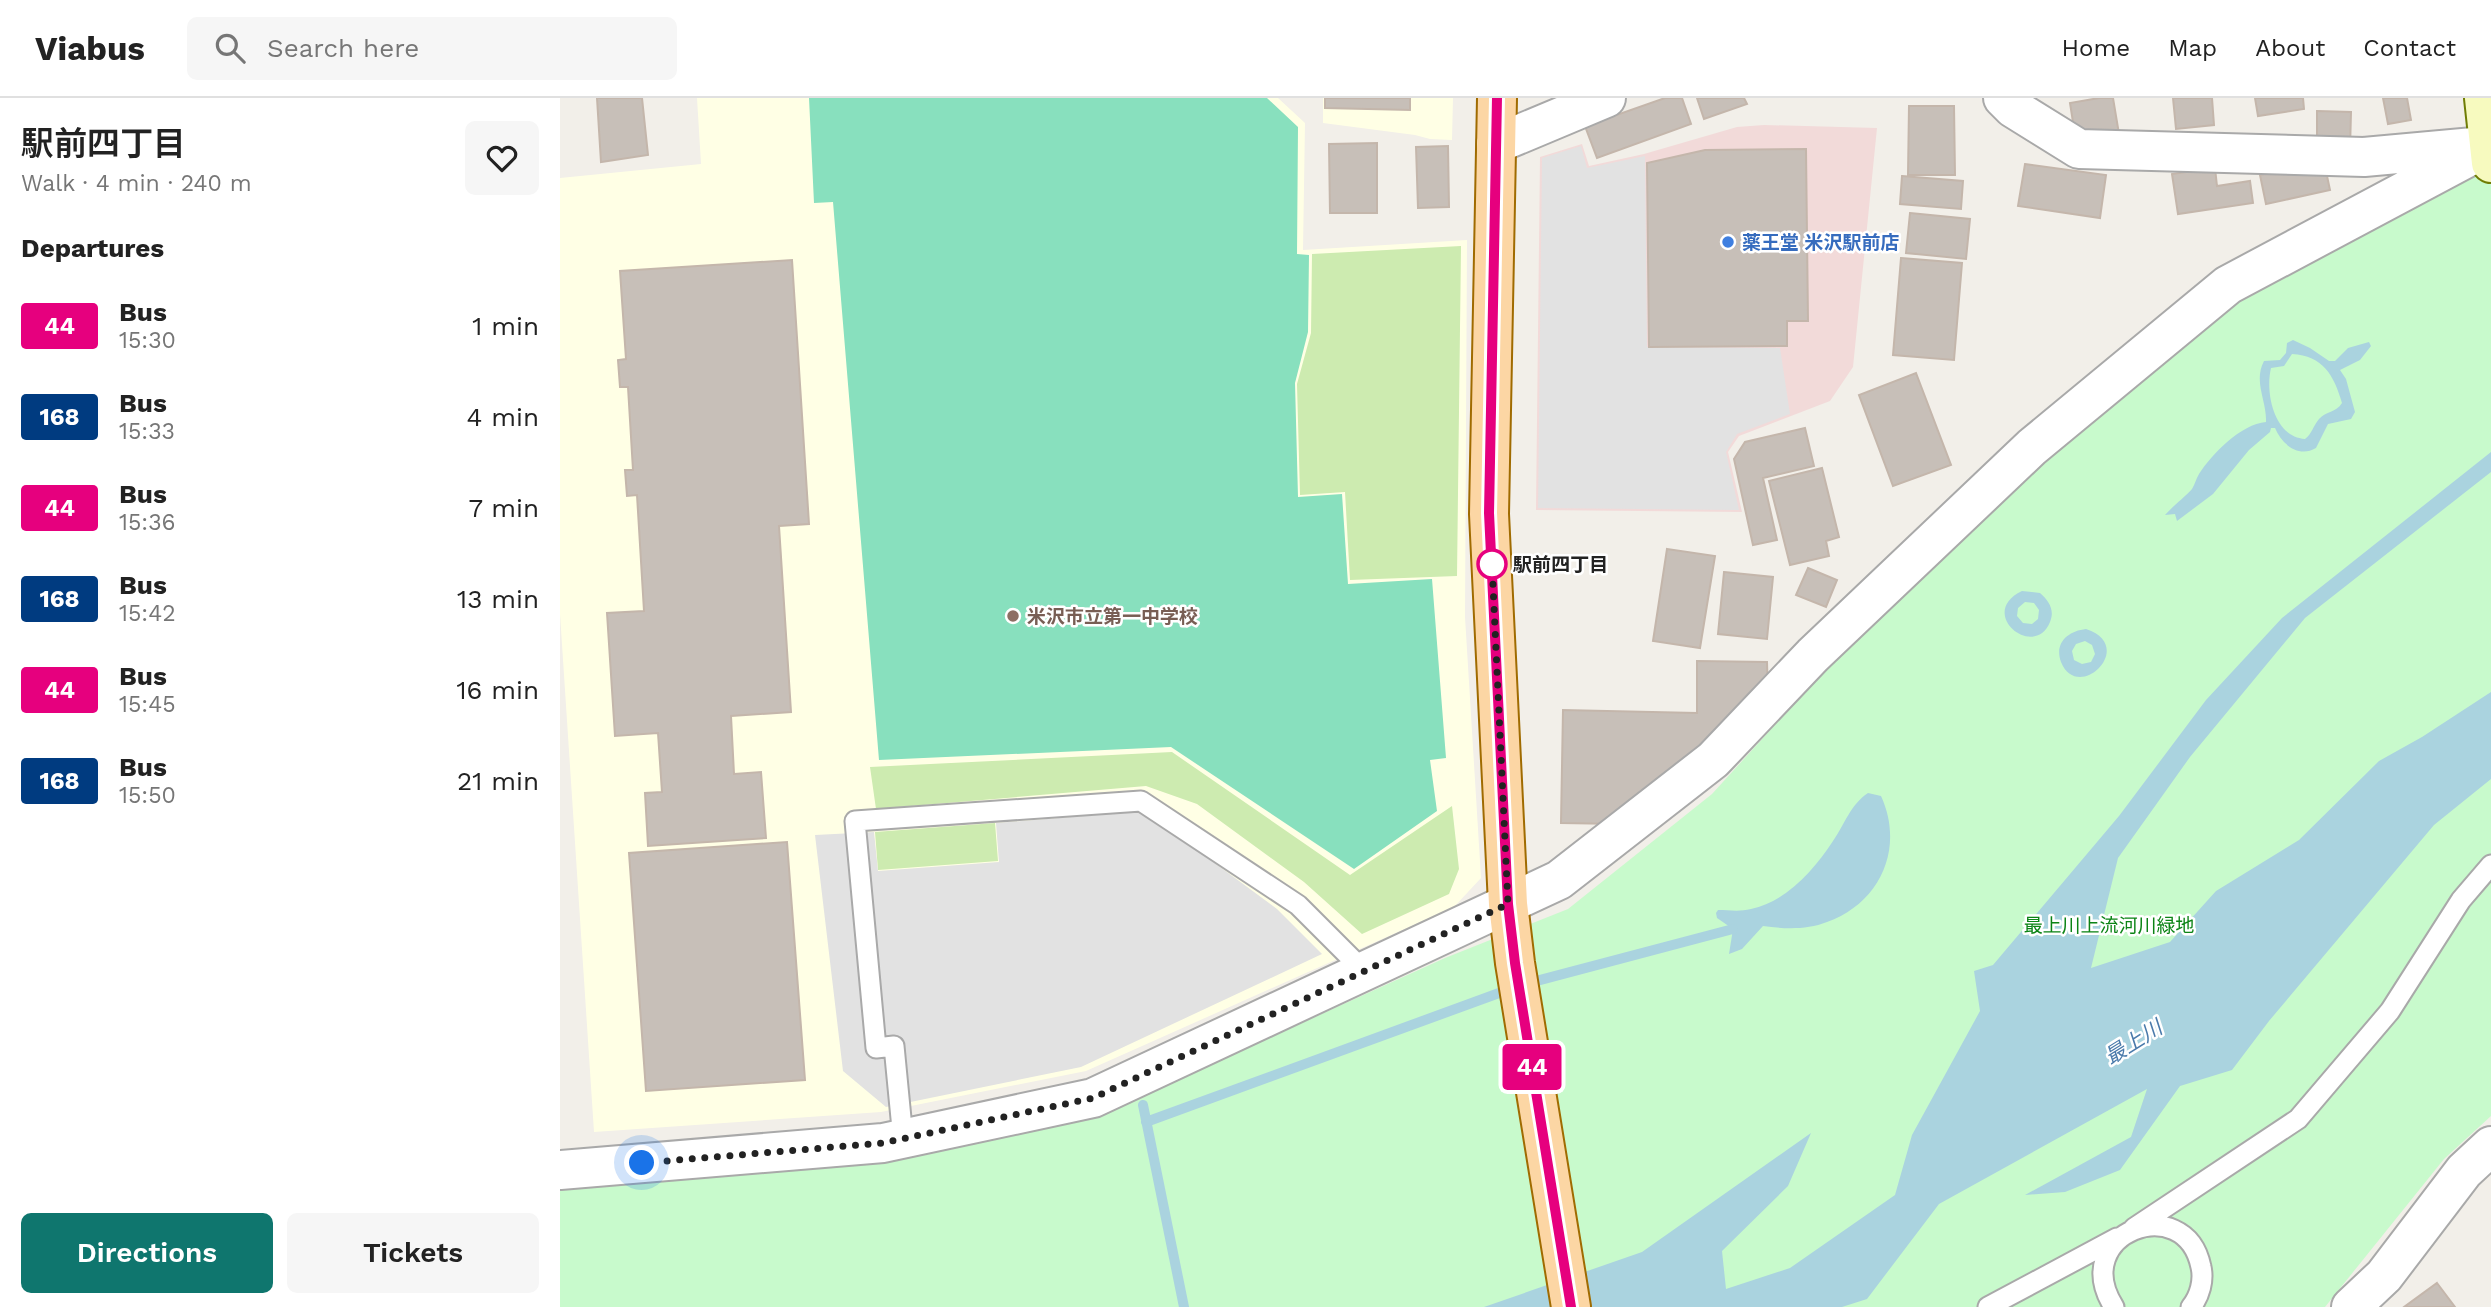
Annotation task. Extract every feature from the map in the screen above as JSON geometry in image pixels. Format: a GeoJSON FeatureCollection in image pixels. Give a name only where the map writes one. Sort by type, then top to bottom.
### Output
{"type":"FeatureCollection","features":[{"type":"Feature","properties":{"kind":"main road"},"geometry":{"type":"LineString","coordinates":[[1497,98],[1489,513],[1508,904],[1515,963],[1571,1307]]}},
{"type":"Feature","properties":{"kind":"main road"},"geometry":{"type":"LineString","coordinates":[[2484,98],[2491,151]]}},
{"type":"Feature","properties":{"kind":"street"},"geometry":{"type":"LineString","coordinates":[[1496,144],[1606,98]]}},
{"type":"Feature","properties":{"kind":"street"},"geometry":{"type":"LineString","coordinates":[[2003,98],[2013,108],[2079,149],[2364,157],[2491,151]]}},
{"type":"Feature","properties":{"kind":"street"},"geometry":{"type":"LineString","coordinates":[[561,1165],[883,1143],[1093,1098],[1559,880],[1713,760],[1814,655],[2032,447],[2228,285],[2491,151]]}},
{"type":"Feature","properties":{"kind":"street"},"geometry":{"type":"LineString","coordinates":[[2351,1307],[2381,1292],[2464,1171],[2491,1146]]}},
{"type":"Feature","properties":{"kind":"lane"},"geometry":{"type":"LineString","coordinates":[[903,1139],[894,1046],[876,1048],[855,821],[1141,800],[1298,905],[1363,970]]}},
{"type":"Feature","properties":{"kind":"lane"},"geometry":{"type":"LineString","coordinates":[[1988,1307],[2128,1232],[2298,1119],[2390,1011],[2461,900],[2491,864]]}},
{"type":"Feature","properties":{"kind":"lane"},"geometry":{"type":"LineString","coordinates":[[2113,1307],[2105,1293],[2102,1278],[2104,1262],[2110,1248],[2128,1232],[2150,1225],[2166,1227],[2180,1233],[2192,1244],[2199,1257],[2202,1273],[2200,1289],[2191,1307]]}},
{"type":"Feature","properties":{"kind":"shaded area","name":"米沢市立第一中学校"},"geometry":{"type":"Polygon","coordinates":[[[697,98],[1278,98],[1305,123],[1303,250],[1467,240],[1465,617],[1481,878],[1454,907],[1086,1071],[881,1112],[594,1132],[560,614],[560,178],[701,164],[697,98]]]}},
{"type":"Feature","properties":{"kind":"shaded area"},"geometry":{"type":"Polygon","coordinates":[[[1323,98],[1453,98],[1452,140],[1323,123],[1323,98]]]}},
{"type":"Feature","properties":{"kind":"shaded area","name":"薬王堂 米沢駅前店"},"geometry":{"type":"Polygon","coordinates":[[[1764,125],[1877,128],[1853,367],[1830,401],[1739,436],[1728,452],[1742,512],[1536,510],[1540,157],[1582,144],[1589,166],[1644,154],[1737,127],[1764,125]]]}},
{"type":"Feature","properties":{"kind":"shaded area"},"geometry":{"type":"Polygon","coordinates":[[[1581,146],[1587,168],[1645,156],[1647,347],[1780,348],[1790,414],[1737,434],[1726,452],[1739,510],[1538,508],[1542,158],[1581,146]]]}},
{"type":"Feature","properties":{"kind":"shaded area"},"geometry":{"type":"Polygon","coordinates":[[[1144,811],[1277,909],[1322,954],[1081,1067],[886,1107],[843,1071],[815,835],[874,832],[878,871],[999,862],[996,823],[1144,811]]]}},
{"type":"Feature","properties":{"kind":"green space"},"geometry":{"type":"Polygon","coordinates":[[[809,98],[1267,98],[1298,127],[1297,254],[1309,255],[1308,332],[1295,383],[1298,497],[1342,494],[1348,584],[1432,579],[1446,758],[1430,760],[1437,811],[1354,869],[1171,747],[879,760],[833,202],[814,203],[809,98]]]}},
{"type":"Feature","properties":{"kind":"green space","name":"最上川上流河川緑地"},"geometry":{"type":"Polygon","coordinates":[[[2491,165],[2491,1116],[2444,1159],[2325,1307],[560,1307],[560,1178],[908,1158],[1103,1113],[1445,958],[1568,909],[1712,794],[1835,659],[2041,455],[2243,294],[2491,165]]]}},
{"type":"Feature","properties":{"kind":"green space"},"geometry":{"type":"Polygon","coordinates":[[[1461,246],[1457,576],[1350,580],[1345,492],[1300,495],[1297,384],[1311,333],[1312,254],[1461,246]]]}},
{"type":"Feature","properties":{"kind":"green space"},"geometry":{"type":"Polygon","coordinates":[[[1172,752],[1350,875],[1452,806],[1459,869],[1449,894],[1362,934],[1304,882],[1197,804],[1146,786],[876,809],[870,767],[1172,752]]]}},
{"type":"Feature","properties":{"kind":"green space"},"geometry":{"type":"Polygon","coordinates":[[[995,823],[998,861],[878,870],[875,832],[995,823]]]}},
{"type":"Feature","properties":{"kind":"water"},"geometry":{"type":"Polygon","coordinates":[[[2293,340],[2329,361],[2335,361],[2348,348],[2369,342],[2371,346],[2360,360],[2340,370],[2346,379],[2355,412],[2351,419],[2328,424],[2316,448],[2310,451],[2297,451],[2282,440],[2275,428],[2271,428],[2213,494],[2177,521],[2175,514],[2165,515],[2192,489],[2198,476],[2219,449],[2247,428],[2266,422],[2260,384],[2261,369],[2264,361],[2280,360],[2286,353],[2287,343],[2293,340]],[[2292,354],[2284,366],[2271,368],[2269,389],[2279,422],[2286,431],[2305,439],[2319,419],[2342,403],[2326,369],[2303,356],[2292,354]]]}},
{"type":"Feature","properties":{"kind":"water","name":"最上川"},"geometry":{"type":"Polygon","coordinates":[[[2491,452],[2491,472],[2305,618],[2190,757],[2118,858],[2091,968],[2170,942],[2216,891],[2299,840],[2379,761],[2422,737],[2491,692],[2491,779],[2434,825],[2269,1021],[2232,1070],[2180,1086],[2120,1170],[2065,1192],[2025,1195],[2131,1137],[2147,1089],[1939,1204],[1867,1299],[1842,1307],[1484,1307],[1642,1252],[1811,1133],[1788,1186],[1722,1251],[1726,1289],[1790,1268],[1895,1195],[1912,1135],[1980,1011],[1974,971],[1993,965],[2119,816],[2206,700],[2282,618],[2491,452]]]}},
{"type":"Feature","properties":{"kind":"water"},"geometry":{"type":"Polygon","coordinates":[[[2022,591],[2040,593],[2043,596],[2052,614],[2042,633],[2032,637],[2013,629],[2006,621],[2005,611],[2009,600],[2022,591]],[[2025,602],[2018,608],[2017,616],[2023,623],[2032,624],[2038,619],[2039,610],[2034,603],[2025,602]]]}},
{"type":"Feature","properties":{"kind":"water"},"geometry":{"type":"Polygon","coordinates":[[[2086,629],[2101,637],[2106,647],[2105,658],[2099,668],[2079,677],[2069,673],[2061,662],[2059,649],[2068,635],[2086,629]],[[2085,641],[2076,644],[2072,651],[2074,660],[2082,664],[2091,662],[2095,654],[2092,645],[2085,641]]]}},
{"type":"Feature","properties":{"kind":"water"},"geometry":{"type":"Polygon","coordinates":[[[1868,793],[1881,796],[1888,816],[1890,835],[1883,871],[1874,887],[1861,902],[1827,922],[1795,928],[1763,926],[1742,949],[1729,954],[1733,929],[1717,918],[1718,910],[1751,909],[1776,900],[1787,892],[1817,863],[1852,809],[1868,793]]]}},
{"type":"Feature","properties":{"kind":"building"},"geometry":{"type":"Polygon","coordinates":[[[597,98],[642,98],[648,155],[601,162],[597,98]]]}},
{"type":"Feature","properties":{"kind":"building"},"geometry":{"type":"Polygon","coordinates":[[[1325,98],[1410,98],[1410,110],[1325,108],[1325,98]]]}},
{"type":"Feature","properties":{"kind":"building"},"geometry":{"type":"Polygon","coordinates":[[[1665,98],[1682,98],[1691,124],[1597,158],[1585,126],[1665,98]]]}},
{"type":"Feature","properties":{"kind":"building"},"geometry":{"type":"Polygon","coordinates":[[[1697,98],[1744,98],[1747,104],[1704,119],[1697,98]]]}},
{"type":"Feature","properties":{"kind":"building"},"geometry":{"type":"Polygon","coordinates":[[[2113,98],[2119,134],[2076,141],[2070,103],[2113,98]]]}},
{"type":"Feature","properties":{"kind":"building"},"geometry":{"type":"Polygon","coordinates":[[[2173,98],[2212,98],[2214,125],[2176,129],[2173,98]]]}},
{"type":"Feature","properties":{"kind":"building"},"geometry":{"type":"Polygon","coordinates":[[[2255,98],[2303,98],[2304,109],[2258,116],[2255,98]]]}},
{"type":"Feature","properties":{"kind":"building"},"geometry":{"type":"Polygon","coordinates":[[[2383,98],[2407,98],[2411,120],[2388,124],[2383,98]]]}},
{"type":"Feature","properties":{"kind":"building"},"geometry":{"type":"Polygon","coordinates":[[[1909,106],[1954,106],[1955,175],[1908,175],[1909,106]]]}},
{"type":"Feature","properties":{"kind":"building"},"geometry":{"type":"Polygon","coordinates":[[[2317,111],[2351,112],[2350,150],[2317,149],[2317,111]]]}},
{"type":"Feature","properties":{"kind":"building"},"geometry":{"type":"Polygon","coordinates":[[[1377,143],[1377,213],[1330,213],[1329,144],[1377,143]]]}},
{"type":"Feature","properties":{"kind":"building"},"geometry":{"type":"Polygon","coordinates":[[[1448,146],[1449,207],[1418,208],[1416,147],[1448,146]]]}},
{"type":"Feature","properties":{"kind":"building","name":"薬王堂 米沢駅前店"},"geometry":{"type":"Polygon","coordinates":[[[1806,149],[1808,321],[1787,321],[1787,346],[1649,347],[1647,163],[1705,150],[1806,149]]]}},
{"type":"Feature","properties":{"kind":"building"},"geometry":{"type":"Polygon","coordinates":[[[2324,162],[2330,190],[2266,204],[2260,175],[2324,162]]]}},
{"type":"Feature","properties":{"kind":"building"},"geometry":{"type":"Polygon","coordinates":[[[2025,164],[2106,175],[2100,218],[2018,206],[2025,164]]]}},
{"type":"Feature","properties":{"kind":"building"},"geometry":{"type":"Polygon","coordinates":[[[2215,168],[2217,186],[2250,181],[2253,203],[2178,214],[2172,174],[2215,168]]]}},
{"type":"Feature","properties":{"kind":"building"},"geometry":{"type":"Polygon","coordinates":[[[1902,176],[1963,181],[1961,209],[1900,204],[1902,176]]]}},
{"type":"Feature","properties":{"kind":"building"},"geometry":{"type":"Polygon","coordinates":[[[1910,213],[1970,219],[1966,259],[1906,253],[1910,213]]]}},
{"type":"Feature","properties":{"kind":"building"},"geometry":{"type":"Polygon","coordinates":[[[1901,258],[1962,263],[1954,360],[1893,355],[1901,258]]]}},
{"type":"Feature","properties":{"kind":"building"},"geometry":{"type":"Polygon","coordinates":[[[792,260],[809,524],[779,526],[791,712],[731,716],[734,774],[761,772],[766,838],[648,846],[645,793],[662,792],[658,733],[615,736],[607,613],[644,611],[637,495],[627,496],[625,470],[633,470],[628,387],[620,387],[618,360],[626,359],[620,271],[792,260]]]}},
{"type":"Feature","properties":{"kind":"building"},"geometry":{"type":"Polygon","coordinates":[[[1916,373],[1951,465],[1893,486],[1859,395],[1916,373]]]}},
{"type":"Feature","properties":{"kind":"building"},"geometry":{"type":"Polygon","coordinates":[[[1805,428],[1814,466],[1763,478],[1777,540],[1753,545],[1734,459],[1745,442],[1805,428]]]}},
{"type":"Feature","properties":{"kind":"building"},"geometry":{"type":"Polygon","coordinates":[[[1822,468],[1839,537],[1826,541],[1829,556],[1790,565],[1769,481],[1822,468]]]}},
{"type":"Feature","properties":{"kind":"building"},"geometry":{"type":"Polygon","coordinates":[[[1667,549],[1715,556],[1700,648],[1653,641],[1667,549]]]}},
{"type":"Feature","properties":{"kind":"building"},"geometry":{"type":"Polygon","coordinates":[[[1808,568],[1837,580],[1826,607],[1796,595],[1808,568]]]}},
{"type":"Feature","properties":{"kind":"building"},"geometry":{"type":"Polygon","coordinates":[[[1724,572],[1773,577],[1767,639],[1718,634],[1724,572]]]}},
{"type":"Feature","properties":{"kind":"building"},"geometry":{"type":"Polygon","coordinates":[[[1697,661],[1767,662],[1768,696],[1620,824],[1561,823],[1563,710],[1697,713],[1697,661]]]}},
{"type":"Feature","properties":{"kind":"building"},"geometry":{"type":"Polygon","coordinates":[[[787,842],[805,1080],[646,1091],[629,853],[787,842]]]}},
{"type":"Feature","properties":{"kind":"building"},"geometry":{"type":"Polygon","coordinates":[[[2437,1283],[2455,1307],[2404,1307],[2437,1283]]]}},
{"type":"Feature","properties":{"kind":"waterway"},"geometry":{"type":"LineString","coordinates":[[1146,1122],[1521,985],[1733,929]]}},
{"type":"Feature","properties":{"kind":"waterway"},"geometry":{"type":"LineString","coordinates":[[1143,1105],[1184,1307]]}},
{"type":"Feature","properties":{"kind":"bus line","name":"44"},"geometry":{"type":"LineString","coordinates":[[1497,98],[1489,513],[1508,904],[1515,963],[1571,1307]]}},
{"type":"Feature","properties":{"kind":"place","name":"薬王堂 米沢駅前店"},"geometry":{"type":"Point","coordinates":[1728,242]}},
{"type":"Feature","properties":{"kind":"place","name":"駅前四丁目"},"geometry":{"type":"Point","coordinates":[1492,564]}},
{"type":"Feature","properties":{"kind":"place","name":"米沢市立第一中学校"},"geometry":{"type":"Point","coordinates":[1013,616]}},
{"type":"Feature","properties":{"kind":"route"},"geometry":{"type":"LineString","coordinates":[[642,1163],[883,1143],[1093,1098],[1508,904],[1492,564]]}}]}
